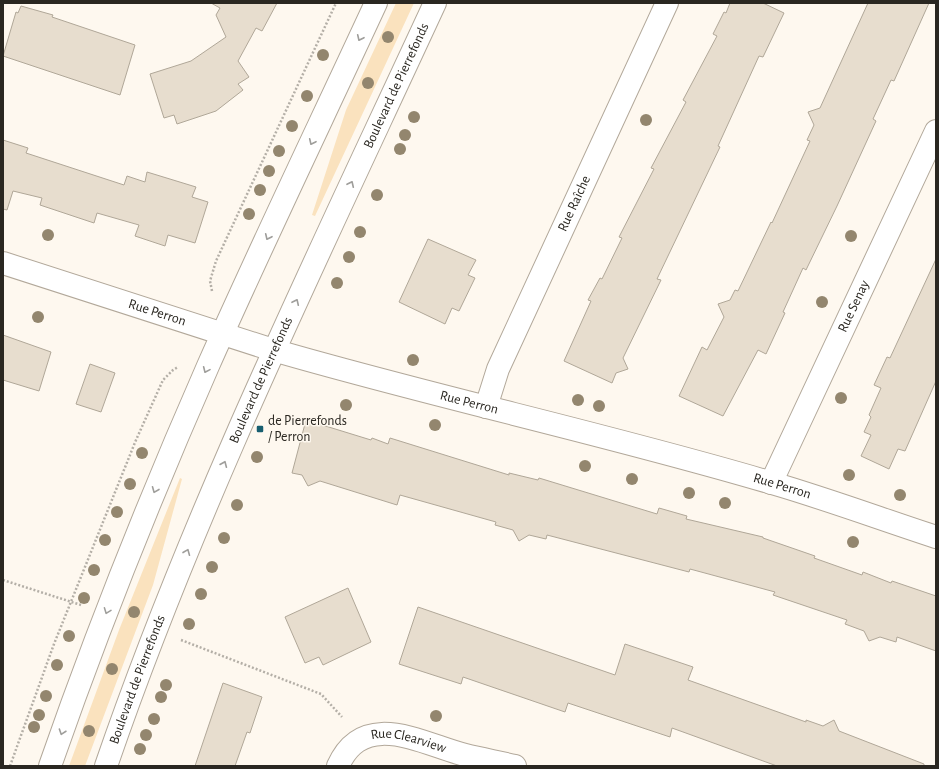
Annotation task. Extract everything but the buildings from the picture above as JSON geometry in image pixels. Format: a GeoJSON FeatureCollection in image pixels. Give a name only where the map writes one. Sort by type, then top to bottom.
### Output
{"type":"FeatureCollection","features":[{"type":"Feature","properties":{"kind":"street"},"geometry":{"type":"LineString","coordinates":[[50,766],[128,556],[222,335],[376,3]]}},
{"type":"Feature","properties":{"kind":"street","name":"Boulevard de Pierrefonds"},"geometry":{"type":"LineString","coordinates":[[106,766],[158,623],[273,350],[435,3]]}},
{"type":"Feature","properties":{"kind":"street","name":"Rue Raîche"},"geometry":{"type":"LineString","coordinates":[[486,406],[498,369],[667,3]]}},
{"type":"Feature","properties":{"kind":"street","name":"Rue Senay"},"geometry":{"type":"LineString","coordinates":[[771,483],[936,131]]}},
{"type":"Feature","properties":{"kind":"street","name":"Rue Perron"},"geometry":{"type":"LineString","coordinates":[[3,264],[222,335],[355,374],[486,406],[771,483],[936,536]]}},
{"type":"Feature","properties":{"kind":"street","name":"Rue Clearview"},"geometry":{"type":"LineString","coordinates":[[338,766],[347,750],[358,741],[370,735],[382,733],[396,734],[464,755],[515,766]]}},
{"type":"Feature","properties":{"kind":"path"},"geometry":{"type":"LineString","coordinates":[[213,292],[210,281],[216,261],[336,3]]}},
{"type":"Feature","properties":{"kind":"path"},"geometry":{"type":"LineString","coordinates":[[10,766],[70,602],[152,404],[164,380],[173,370],[178,368]]}},
{"type":"Feature","properties":{"kind":"path"},"geometry":{"type":"LineString","coordinates":[[3,580],[87,608]]}},
{"type":"Feature","properties":{"kind":"path"},"geometry":{"type":"LineString","coordinates":[[175,638],[321,694],[342,717]]}},
{"type":"Feature","properties":{"kind":"shaded area"},"geometry":{"type":"Polygon","coordinates":[[[396,3],[414,3],[315,216],[312,215],[346,110],[396,3]]]}},
{"type":"Feature","properties":{"kind":"shaded area"},"geometry":{"type":"Polygon","coordinates":[[[180,478],[182,479],[153,585],[85,766],[69,766],[119,630],[180,478]]]}},
{"type":"Feature","properties":{"kind":"place","name":"de Pierrefonds / Perron"},"geometry":{"type":"Point","coordinates":[260,429]}}]}
